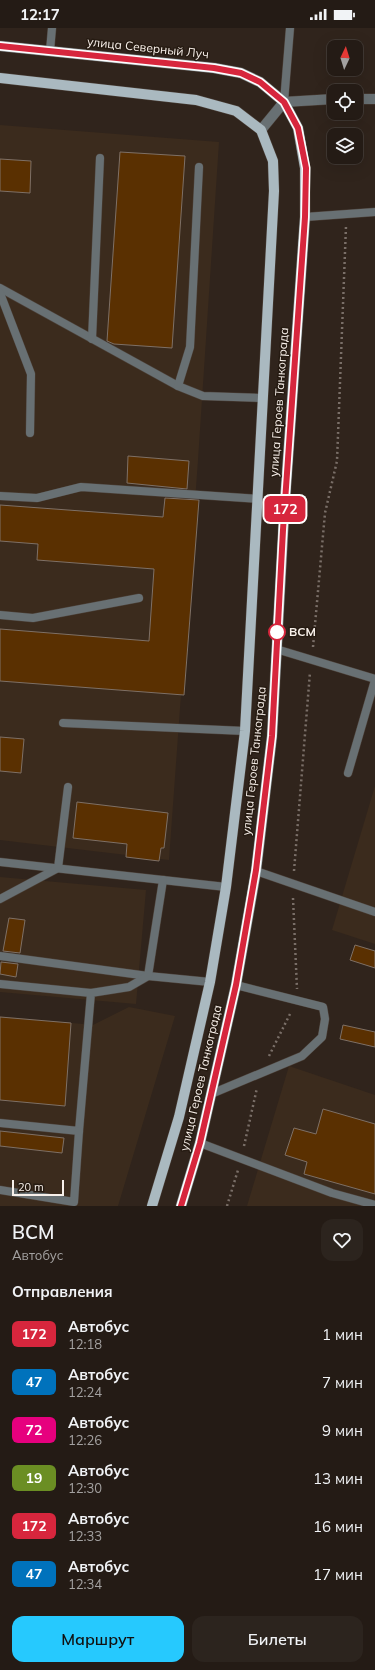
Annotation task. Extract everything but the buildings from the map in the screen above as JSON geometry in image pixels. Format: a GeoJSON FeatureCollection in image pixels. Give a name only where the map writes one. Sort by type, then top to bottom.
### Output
{"type":"FeatureCollection","features":[{"type":"Feature","properties":{"kind":"main road","name":"улица Северный Луч"},"geometry":{"type":"LineString","coordinates":[[0,46],[214,68],[241,73],[260,82],[284,102]]}},
{"type":"Feature","properties":{"kind":"main road"},"geometry":{"type":"LineString","coordinates":[[0,78],[196,100],[236,111],[261,130]]}},
{"type":"Feature","properties":{"kind":"main road","name":"улица Героев Танкограда"},"geometry":{"type":"LineString","coordinates":[[181,1206],[200,1143],[236,985],[256,870],[272,736],[276,649],[305,217],[306,168],[298,128],[284,102]]}},
{"type":"Feature","properties":{"kind":"main road","name":"улица Героев Танкограда"},"geometry":{"type":"LineString","coordinates":[[152,1206],[179,1117],[210,982],[226,887],[245,731],[274,191],[273,161],[261,130]]}},
{"type":"Feature","properties":{"kind":"street"},"geometry":{"type":"LineString","coordinates":[[363,99],[375,99]]}},
{"type":"Feature","properties":{"kind":"street"},"geometry":{"type":"LineString","coordinates":[[261,130],[284,102],[327,100]]}},
{"type":"Feature","properties":{"kind":"lane"},"geometry":{"type":"LineString","coordinates":[[50,51],[52,28]]}},
{"type":"Feature","properties":{"kind":"lane"},"geometry":{"type":"LineString","coordinates":[[284,102],[290,28]]}},
{"type":"Feature","properties":{"kind":"lane"},"geometry":{"type":"LineString","coordinates":[[92,339],[100,158]]}},
{"type":"Feature","properties":{"kind":"lane"},"geometry":{"type":"LineString","coordinates":[[178,386],[190,347],[199,167]]}},
{"type":"Feature","properties":{"kind":"lane"},"geometry":{"type":"LineString","coordinates":[[305,217],[375,212]]}},
{"type":"Feature","properties":{"kind":"lane"},"geometry":{"type":"LineString","coordinates":[[0,288],[178,386],[203,396],[263,398]]}},
{"type":"Feature","properties":{"kind":"lane"},"geometry":{"type":"LineString","coordinates":[[0,293],[31,374],[30,433]]}},
{"type":"Feature","properties":{"kind":"lane"},"geometry":{"type":"LineString","coordinates":[[0,496],[37,498],[81,487],[258,499]]}},
{"type":"Feature","properties":{"kind":"lane"},"geometry":{"type":"LineString","coordinates":[[0,614],[33,618],[138,598]]}},
{"type":"Feature","properties":{"kind":"lane"},"geometry":{"type":"LineString","coordinates":[[276,649],[375,679],[348,773]]}},
{"type":"Feature","properties":{"kind":"lane"},"geometry":{"type":"LineString","coordinates":[[63,723],[245,731]]}},
{"type":"Feature","properties":{"kind":"lane"},"geometry":{"type":"LineString","coordinates":[[58,868],[68,787]]}},
{"type":"Feature","properties":{"kind":"lane"},"geometry":{"type":"LineString","coordinates":[[0,862],[226,887]]}},
{"type":"Feature","properties":{"kind":"lane"},"geometry":{"type":"LineString","coordinates":[[0,899],[58,868]]}},
{"type":"Feature","properties":{"kind":"lane"},"geometry":{"type":"LineString","coordinates":[[256,870],[372,911],[375,904]]}},
{"type":"Feature","properties":{"kind":"lane"},"geometry":{"type":"LineString","coordinates":[[148,976],[163,880]]}},
{"type":"Feature","properties":{"kind":"lane"},"geometry":{"type":"LineString","coordinates":[[0,956],[148,976],[210,982]]}},
{"type":"Feature","properties":{"kind":"lane"},"geometry":{"type":"LineString","coordinates":[[0,984],[91,993],[129,987],[148,976]]}},
{"type":"Feature","properties":{"kind":"lane"},"geometry":{"type":"LineString","coordinates":[[211,1094],[302,1056],[322,1037],[325,1019],[323,1007],[236,985]]}},
{"type":"Feature","properties":{"kind":"lane"},"geometry":{"type":"LineString","coordinates":[[0,1190],[74,1202],[91,993]]}},
{"type":"Feature","properties":{"kind":"lane"},"geometry":{"type":"LineString","coordinates":[[0,1123],[79,1131]]}},
{"type":"Feature","properties":{"kind":"lane"},"geometry":{"type":"LineString","coordinates":[[200,1143],[332,1193],[375,1206]]}},
{"type":"Feature","properties":{"kind":"path"},"geometry":{"type":"LineString","coordinates":[[227,1206],[241,1158],[261,1073],[297,1001],[293,884],[325,513],[337,461],[346,214]]}},
{"type":"Feature","properties":{"kind":"shaded area"},"geometry":{"type":"Polygon","coordinates":[[[0,125],[219,142],[169,860],[0,840],[0,125]]]}},
{"type":"Feature","properties":{"kind":"shaded area"},"geometry":{"type":"Polygon","coordinates":[[[375,786],[375,944],[332,930],[375,786]]]}},
{"type":"Feature","properties":{"kind":"shaded area"},"geometry":{"type":"Polygon","coordinates":[[[0,877],[146,890],[136,1004],[0,992],[0,877]]]}},
{"type":"Feature","properties":{"kind":"shaded area"},"geometry":{"type":"Polygon","coordinates":[[[129,1007],[175,1016],[118,1206],[0,1206],[0,1016],[93,1025],[129,1007]]]}},
{"type":"Feature","properties":{"kind":"shaded area"},"geometry":{"type":"Polygon","coordinates":[[[289,1066],[375,1095],[375,1206],[247,1206],[289,1066]]]}},
{"type":"Feature","properties":{"kind":"bus line","name":"172"},"geometry":{"type":"LineString","coordinates":[[0,46],[214,68],[241,73],[260,82],[284,102],[298,128],[306,168],[305,217],[283,530],[272,736],[256,870],[236,985],[200,1143],[181,1206]]}},
{"type":"Feature","properties":{"kind":"place","name":"ВСМ"},"geometry":{"type":"Point","coordinates":[277,632]}}]}
